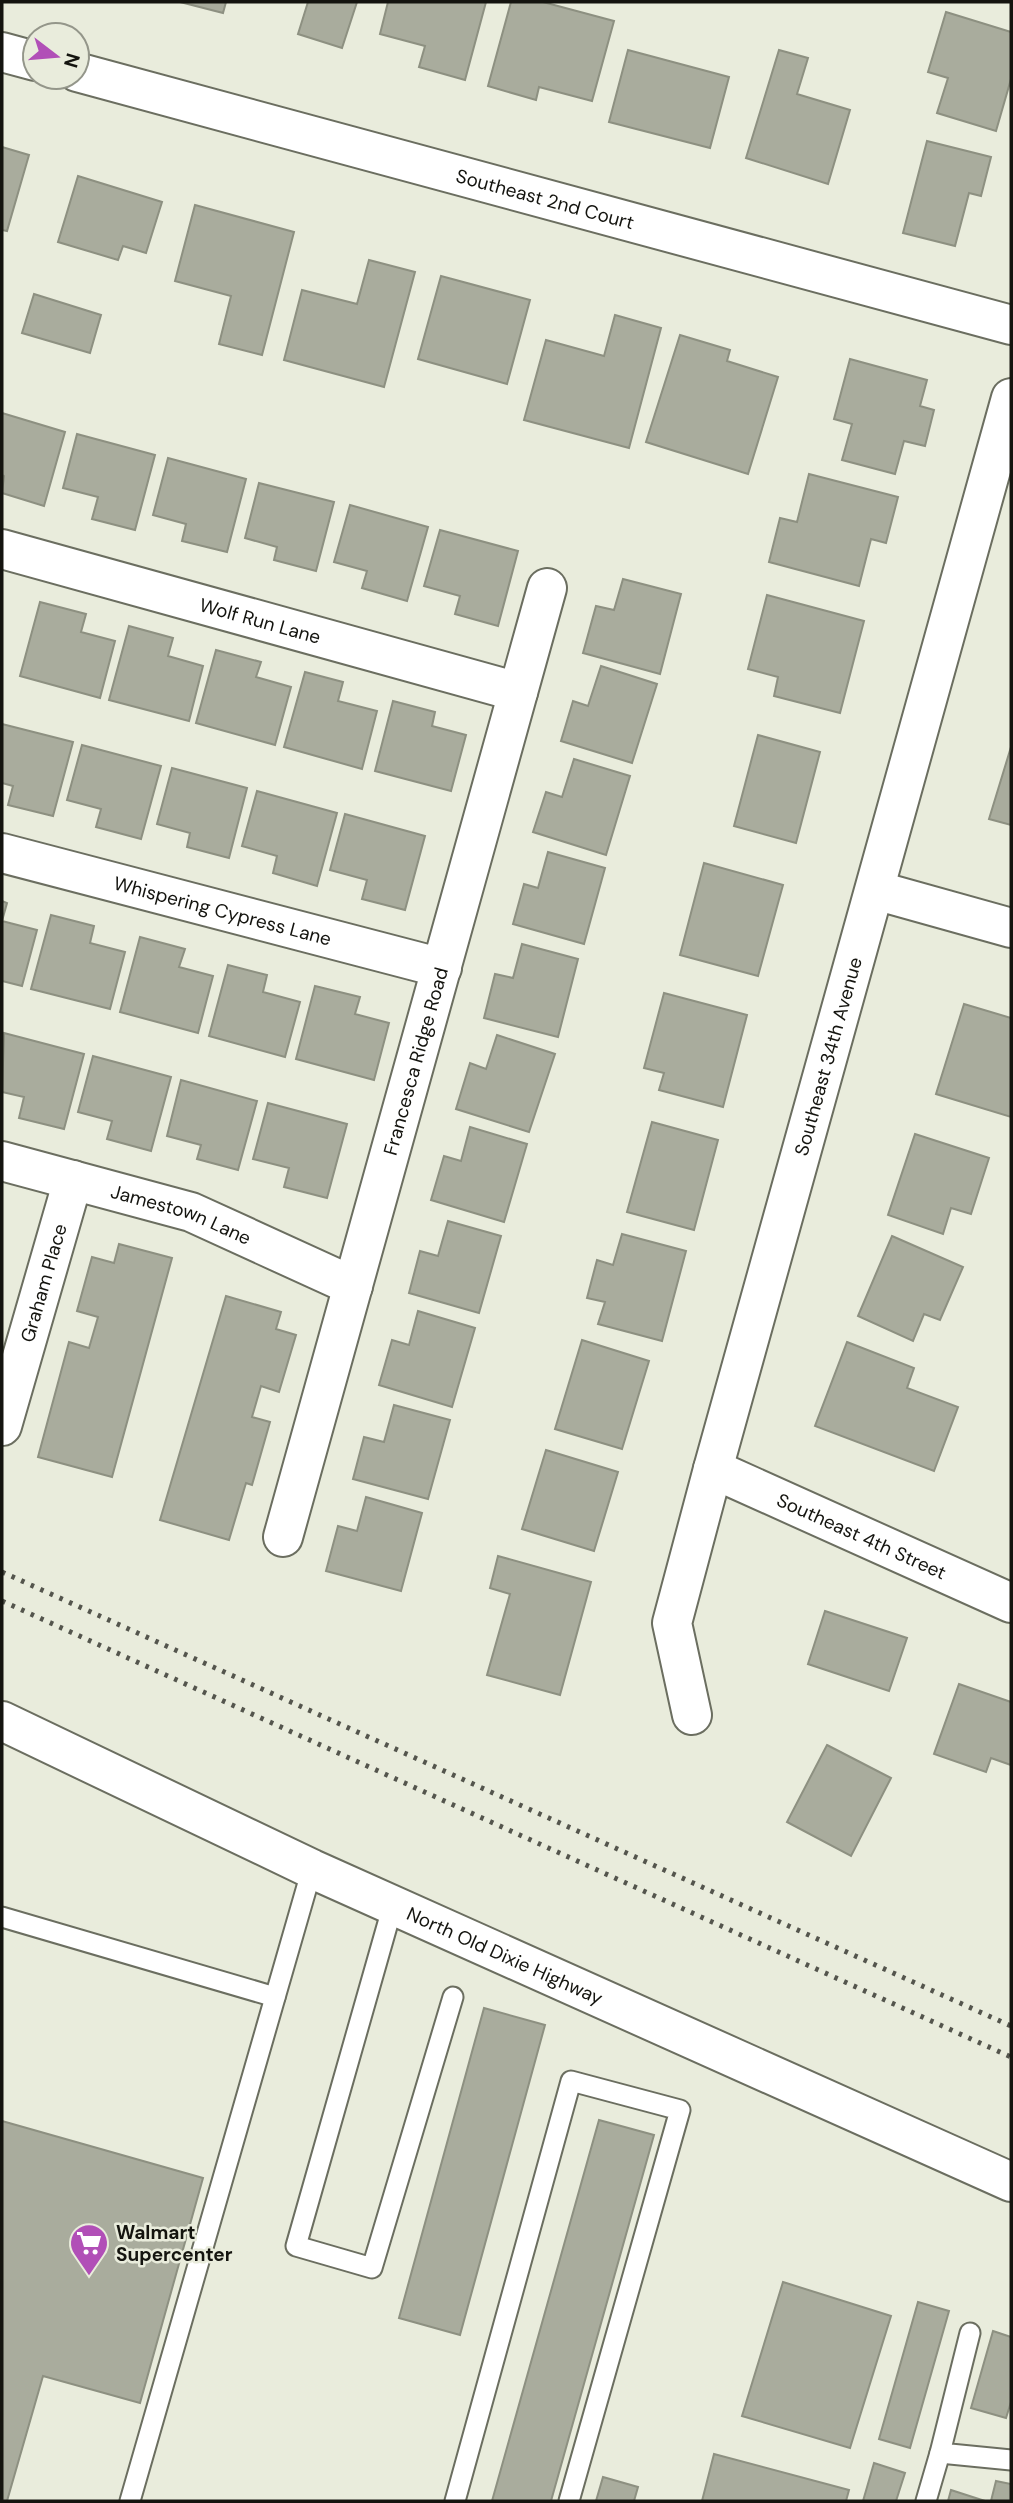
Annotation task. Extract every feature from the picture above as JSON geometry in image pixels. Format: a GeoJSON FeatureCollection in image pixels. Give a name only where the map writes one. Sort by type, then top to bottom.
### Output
{"type":"FeatureCollection","features":[{"type":"Feature","properties":{"kind":"street"},"geometry":{"type":"LineString","coordinates":[[2,51],[21,57]]}},
{"type":"Feature","properties":{"kind":"street","name":"Southeast 2nd Court"},"geometry":{"type":"LineString","coordinates":[[91,76],[1011,325]]}},
{"type":"Feature","properties":{"kind":"street","name":"Southeast 34th Avenue"},"geometry":{"type":"LineString","coordinates":[[692,1715],[672,1623],[1011,398]]}},
{"type":"Feature","properties":{"kind":"street","name":"Wolf Run Lane"},"geometry":{"type":"LineString","coordinates":[[2,550],[518,692]]}},
{"type":"Feature","properties":{"kind":"street","name":"Francesca Ridge Road"},"geometry":{"type":"LineString","coordinates":[[283,1537],[547,588]]}},
{"type":"Feature","properties":{"kind":"street","name":"Whispering Cypress Lane"},"geometry":{"type":"LineString","coordinates":[[2,853],[442,968]]}},
{"type":"Feature","properties":{"kind":"street"},"geometry":{"type":"LineString","coordinates":[[875,890],[1011,928]]}},
{"type":"Feature","properties":{"kind":"street","name":"Jamestown Lane"},"geometry":{"type":"LineString","coordinates":[[2,1161],[191,1212],[353,1286]]}},
{"type":"Feature","properties":{"kind":"street","name":"Graham Place"},"geometry":{"type":"LineString","coordinates":[[2,1426],[73,1180]]}},
{"type":"Feature","properties":{"kind":"street","name":"Southeast 4th Street"},"geometry":{"type":"LineString","coordinates":[[713,1469],[1011,1603]]}},
{"type":"Feature","properties":{"kind":"street","name":"North Old Dixie Highway"},"geometry":{"type":"LineString","coordinates":[[2,1721],[312,1869],[1011,2182]]}},
{"type":"Feature","properties":{"kind":"lane"},"geometry":{"type":"LineString","coordinates":[[130,2501],[312,1869]]}},
{"type":"Feature","properties":{"kind":"lane"},"geometry":{"type":"LineString","coordinates":[[393,1905],[296,2246],[372,2268],[453,1997]]}},
{"type":"Feature","properties":{"kind":"lane"},"geometry":{"type":"LineString","coordinates":[[2,1917],[275,1997]]}},
{"type":"Feature","properties":{"kind":"lane"},"geometry":{"type":"LineString","coordinates":[[455,2501],[571,2081],[680,2110],[569,2501]]}},
{"type":"Feature","properties":{"kind":"lane"},"geometry":{"type":"LineString","coordinates":[[926,2501],[970,2333]]}},
{"type":"Feature","properties":{"kind":"lane"},"geometry":{"type":"LineString","coordinates":[[940,2452],[1011,2460]]}},
{"type":"Feature","properties":{"kind":"building"},"geometry":{"type":"Polygon","coordinates":[[[180,2],[226,2],[223,13],[180,2]]]}},
{"type":"Feature","properties":{"kind":"building"},"geometry":{"type":"Polygon","coordinates":[[[308,2],[357,2],[342,48],[298,34],[308,2]]]}},
{"type":"Feature","properties":{"kind":"building"},"geometry":{"type":"Polygon","coordinates":[[[388,2],[486,2],[465,80],[419,67],[425,46],[380,34],[388,2]]]}},
{"type":"Feature","properties":{"kind":"building"},"geometry":{"type":"Polygon","coordinates":[[[511,2],[543,2],[614,21],[592,101],[539,87],[536,100],[488,86],[511,2]]]}},
{"type":"Feature","properties":{"kind":"building"},"geometry":{"type":"Polygon","coordinates":[[[946,12],[1011,32],[1011,79],[996,131],[937,113],[948,78],[928,72],[946,12]]]}},
{"type":"Feature","properties":{"kind":"building"},"geometry":{"type":"Polygon","coordinates":[[[628,50],[729,77],[710,148],[609,122],[628,50]]]}},
{"type":"Feature","properties":{"kind":"building"},"geometry":{"type":"Polygon","coordinates":[[[779,50],[808,58],[797,94],[850,110],[828,184],[746,158],[779,50]]]}},
{"type":"Feature","properties":{"kind":"building"},"geometry":{"type":"Polygon","coordinates":[[[927,141],[991,157],[981,196],[969,193],[955,246],[903,233],[927,141]]]}},
{"type":"Feature","properties":{"kind":"building"},"geometry":{"type":"Polygon","coordinates":[[[2,147],[29,155],[7,231],[2,230],[2,147]]]}},
{"type":"Feature","properties":{"kind":"building"},"geometry":{"type":"Polygon","coordinates":[[[78,176],[162,202],[146,253],[123,246],[118,260],[58,242],[78,176]]]}},
{"type":"Feature","properties":{"kind":"building"},"geometry":{"type":"Polygon","coordinates":[[[195,205],[294,232],[262,355],[219,344],[231,296],[175,281],[195,205]]]}},
{"type":"Feature","properties":{"kind":"building"},"geometry":{"type":"Polygon","coordinates":[[[369,260],[415,272],[384,387],[284,360],[302,290],[357,304],[369,260]]]}},
{"type":"Feature","properties":{"kind":"building"},"geometry":{"type":"Polygon","coordinates":[[[441,276],[530,300],[507,384],[418,359],[441,276]]]}},
{"type":"Feature","properties":{"kind":"building"},"geometry":{"type":"Polygon","coordinates":[[[34,294],[101,315],[90,353],[22,333],[34,294]]]}},
{"type":"Feature","properties":{"kind":"building"},"geometry":{"type":"Polygon","coordinates":[[[615,315],[661,328],[629,448],[524,420],[546,340],[604,356],[615,315]]]}},
{"type":"Feature","properties":{"kind":"building"},"geometry":{"type":"Polygon","coordinates":[[[680,335],[730,350],[727,361],[778,377],[748,474],[646,442],[680,335]]]}},
{"type":"Feature","properties":{"kind":"building"},"geometry":{"type":"Polygon","coordinates":[[[850,359],[927,380],[920,406],[934,410],[925,446],[904,441],[895,474],[842,460],[852,424],[834,419],[850,359]]]}},
{"type":"Feature","properties":{"kind":"building"},"geometry":{"type":"Polygon","coordinates":[[[2,413],[65,432],[44,506],[2,493],[2,413]]]}},
{"type":"Feature","properties":{"kind":"building"},"geometry":{"type":"Polygon","coordinates":[[[77,434],[155,455],[135,530],[92,519],[98,497],[63,488],[77,434]]]}},
{"type":"Feature","properties":{"kind":"building"},"geometry":{"type":"Polygon","coordinates":[[[168,458],[246,479],[227,552],[182,541],[186,524],[153,515],[168,458]]]}},
{"type":"Feature","properties":{"kind":"building"},"geometry":{"type":"Polygon","coordinates":[[[809,474],[898,497],[886,543],[871,539],[859,586],[769,562],[780,518],[797,522],[809,474]]]}},
{"type":"Feature","properties":{"kind":"building"},"geometry":{"type":"Polygon","coordinates":[[[259,483],[334,502],[316,571],[274,560],[277,547],[245,538],[259,483]]]}},
{"type":"Feature","properties":{"kind":"building"},"geometry":{"type":"Polygon","coordinates":[[[350,505],[428,527],[407,601],[362,588],[367,571],[334,562],[350,505]]]}},
{"type":"Feature","properties":{"kind":"building"},"geometry":{"type":"Polygon","coordinates":[[[440,530],[518,551],[498,626],[455,614],[460,596],[424,586],[440,530]]]}},
{"type":"Feature","properties":{"kind":"building"},"geometry":{"type":"Polygon","coordinates":[[[623,579],[681,594],[660,674],[583,653],[596,606],[614,610],[623,579]]]}},
{"type":"Feature","properties":{"kind":"building"},"geometry":{"type":"Polygon","coordinates":[[[767,595],[864,621],[840,713],[774,696],[778,677],[748,669],[767,595]]]}},
{"type":"Feature","properties":{"kind":"building"},"geometry":{"type":"Polygon","coordinates":[[[40,602],[86,614],[81,632],[115,641],[100,698],[20,676],[40,602]]]}},
{"type":"Feature","properties":{"kind":"building"},"geometry":{"type":"Polygon","coordinates":[[[129,626],[173,638],[168,656],[203,666],[189,721],[109,700],[129,626]]]}},
{"type":"Feature","properties":{"kind":"building"},"geometry":{"type":"Polygon","coordinates":[[[216,650],[261,662],[256,677],[291,687],[275,745],[196,723],[216,650]]]}},
{"type":"Feature","properties":{"kind":"building"},"geometry":{"type":"Polygon","coordinates":[[[601,666],[657,684],[632,763],[561,741],[573,701],[588,706],[601,666]]]}},
{"type":"Feature","properties":{"kind":"building"},"geometry":{"type":"Polygon","coordinates":[[[305,672],[343,682],[338,701],[377,711],[362,769],[284,747],[305,672]]]}},
{"type":"Feature","properties":{"kind":"building"},"geometry":{"type":"Polygon","coordinates":[[[393,701],[435,712],[432,726],[466,735],[451,791],[375,771],[393,701]]]}},
{"type":"Feature","properties":{"kind":"building"},"geometry":{"type":"Polygon","coordinates":[[[2,724],[73,742],[53,816],[8,805],[13,786],[2,783],[2,724]]]}},
{"type":"Feature","properties":{"kind":"building"},"geometry":{"type":"Polygon","coordinates":[[[758,735],[820,752],[796,843],[734,826],[758,735]]]}},
{"type":"Feature","properties":{"kind":"building"},"geometry":{"type":"Polygon","coordinates":[[[82,745],[161,766],[141,839],[96,827],[101,809],[67,800],[82,745]]]}},
{"type":"Feature","properties":{"kind":"building"},"geometry":{"type":"Polygon","coordinates":[[[1011,747],[1011,825],[989,819],[1011,747]]]}},
{"type":"Feature","properties":{"kind":"building"},"geometry":{"type":"Polygon","coordinates":[[[574,759],[630,776],[606,855],[533,832],[546,792],[562,797],[574,759]]]}},
{"type":"Feature","properties":{"kind":"building"},"geometry":{"type":"Polygon","coordinates":[[[172,768],[247,788],[229,858],[187,847],[190,833],[157,824],[172,768]]]}},
{"type":"Feature","properties":{"kind":"building"},"geometry":{"type":"Polygon","coordinates":[[[257,791],[337,813],[317,886],[273,873],[277,856],[242,846],[257,791]]]}},
{"type":"Feature","properties":{"kind":"building"},"geometry":{"type":"Polygon","coordinates":[[[345,814],[425,836],[405,910],[362,899],[367,880],[330,870],[345,814]]]}},
{"type":"Feature","properties":{"kind":"building"},"geometry":{"type":"Polygon","coordinates":[[[548,852],[605,868],[584,944],[513,924],[524,884],[538,888],[548,852]]]}},
{"type":"Feature","properties":{"kind":"building"},"geometry":{"type":"Polygon","coordinates":[[[704,863],[783,885],[758,976],[680,955],[704,863]]]}},
{"type":"Feature","properties":{"kind":"building"},"geometry":{"type":"Polygon","coordinates":[[[2,901],[7,903],[2,921],[2,901]]]}},
{"type":"Feature","properties":{"kind":"building"},"geometry":{"type":"Polygon","coordinates":[[[51,915],[94,926],[90,943],[125,952],[110,1009],[31,989],[51,915]]]}},
{"type":"Feature","properties":{"kind":"building"},"geometry":{"type":"Polygon","coordinates":[[[2,921],[37,930],[22,986],[2,981],[2,921]]]}},
{"type":"Feature","properties":{"kind":"building"},"geometry":{"type":"Polygon","coordinates":[[[140,937],[185,949],[179,967],[213,976],[198,1033],[120,1012],[140,937]]]}},
{"type":"Feature","properties":{"kind":"building"},"geometry":{"type":"Polygon","coordinates":[[[522,944],[578,959],[558,1037],[484,1018],[495,974],[513,978],[522,944]]]}},
{"type":"Feature","properties":{"kind":"building"},"geometry":{"type":"Polygon","coordinates":[[[228,965],[267,975],[263,992],[300,1002],[285,1057],[209,1036],[228,965]]]}},
{"type":"Feature","properties":{"kind":"building"},"geometry":{"type":"Polygon","coordinates":[[[315,986],[360,997],[355,1014],[389,1023],[374,1080],[296,1059],[315,986]]]}},
{"type":"Feature","properties":{"kind":"building"},"geometry":{"type":"Polygon","coordinates":[[[664,993],[747,1015],[723,1107],[659,1090],[664,1073],[644,1068],[664,993]]]}},
{"type":"Feature","properties":{"kind":"building"},"geometry":{"type":"Polygon","coordinates":[[[964,1004],[1011,1018],[1011,1117],[936,1094],[964,1004]]]}},
{"type":"Feature","properties":{"kind":"building"},"geometry":{"type":"Polygon","coordinates":[[[4,1033],[84,1054],[64,1129],[19,1118],[24,1097],[2,1092],[4,1033]]]}},
{"type":"Feature","properties":{"kind":"building"},"geometry":{"type":"Polygon","coordinates":[[[497,1035],[555,1054],[529,1132],[456,1109],[470,1063],[486,1069],[497,1035]]]}},
{"type":"Feature","properties":{"kind":"building"},"geometry":{"type":"Polygon","coordinates":[[[93,1056],[171,1077],[151,1151],[107,1139],[112,1121],[78,1112],[93,1056]]]}},
{"type":"Feature","properties":{"kind":"building"},"geometry":{"type":"Polygon","coordinates":[[[181,1080],[257,1101],[238,1170],[197,1159],[201,1145],[167,1136],[181,1080]]]}},
{"type":"Feature","properties":{"kind":"building"},"geometry":{"type":"Polygon","coordinates":[[[268,1103],[347,1124],[327,1198],[284,1187],[289,1168],[253,1159],[268,1103]]]}},
{"type":"Feature","properties":{"kind":"building"},"geometry":{"type":"Polygon","coordinates":[[[652,1122],[718,1140],[694,1230],[627,1212],[652,1122]]]}},
{"type":"Feature","properties":{"kind":"building"},"geometry":{"type":"Polygon","coordinates":[[[470,1127],[527,1144],[504,1222],[431,1200],[444,1156],[461,1161],[470,1127]]]}},
{"type":"Feature","properties":{"kind":"building"},"geometry":{"type":"Polygon","coordinates":[[[915,1134],[989,1158],[971,1214],[951,1208],[943,1234],[888,1215],[915,1134]]]}},
{"type":"Feature","properties":{"kind":"building"},"geometry":{"type":"Polygon","coordinates":[[[448,1221],[501,1236],[479,1313],[409,1293],[420,1251],[438,1256],[448,1221]]]}},
{"type":"Feature","properties":{"kind":"building"},"geometry":{"type":"Polygon","coordinates":[[[622,1234],[686,1251],[662,1341],[598,1324],[605,1302],[587,1298],[597,1260],[613,1265],[622,1234]]]}},
{"type":"Feature","properties":{"kind":"building"},"geometry":{"type":"Polygon","coordinates":[[[892,1236],[963,1267],[940,1320],[924,1314],[913,1341],[858,1316],[892,1236]]]}},
{"type":"Feature","properties":{"kind":"building"},"geometry":{"type":"Polygon","coordinates":[[[119,1244],[172,1258],[112,1477],[38,1457],[69,1342],[89,1348],[98,1317],[77,1311],[92,1257],[114,1263],[119,1244]]]}},
{"type":"Feature","properties":{"kind":"building"},"geometry":{"type":"Polygon","coordinates":[[[226,1296],[281,1312],[276,1329],[296,1335],[279,1392],[261,1386],[252,1417],[270,1422],[252,1485],[246,1483],[229,1540],[160,1520],[226,1296]]]}},
{"type":"Feature","properties":{"kind":"building"},"geometry":{"type":"Polygon","coordinates":[[[418,1311],[475,1328],[452,1407],[379,1385],[392,1340],[409,1345],[418,1311]]]}},
{"type":"Feature","properties":{"kind":"building"},"geometry":{"type":"Polygon","coordinates":[[[582,1340],[649,1361],[622,1449],[555,1429],[582,1340]]]}},
{"type":"Feature","properties":{"kind":"building"},"geometry":{"type":"Polygon","coordinates":[[[847,1342],[914,1368],[907,1388],[958,1407],[934,1471],[815,1426],[847,1342]]]}},
{"type":"Feature","properties":{"kind":"building"},"geometry":{"type":"Polygon","coordinates":[[[394,1405],[450,1420],[428,1499],[353,1479],[364,1437],[384,1442],[394,1405]]]}},
{"type":"Feature","properties":{"kind":"building"},"geometry":{"type":"Polygon","coordinates":[[[546,1450],[618,1472],[594,1551],[522,1529],[546,1450]]]}},
{"type":"Feature","properties":{"kind":"building"},"geometry":{"type":"Polygon","coordinates":[[[366,1497],[422,1513],[401,1591],[326,1571],[338,1526],[357,1531],[366,1497]]]}},
{"type":"Feature","properties":{"kind":"building"},"geometry":{"type":"Polygon","coordinates":[[[498,1556],[591,1582],[560,1695],[487,1675],[510,1594],[490,1588],[498,1556]]]}},
{"type":"Feature","properties":{"kind":"building"},"geometry":{"type":"Polygon","coordinates":[[[825,1611],[907,1638],[889,1691],[808,1664],[825,1611]]]}},
{"type":"Feature","properties":{"kind":"building"},"geometry":{"type":"Polygon","coordinates":[[[959,1684],[1011,1702],[1011,1765],[991,1758],[986,1772],[934,1754],[959,1684]]]}},
{"type":"Feature","properties":{"kind":"building"},"geometry":{"type":"Polygon","coordinates":[[[827,1745],[891,1778],[851,1856],[787,1822],[827,1745]]]}},
{"type":"Feature","properties":{"kind":"building"},"geometry":{"type":"Polygon","coordinates":[[[484,2008],[545,2025],[460,2335],[399,2318],[484,2008]]]}},
{"type":"Feature","properties":{"kind":"building"},"geometry":{"type":"Polygon","coordinates":[[[599,2120],[654,2135],[551,2501],[492,2501],[599,2120]]]}},
{"type":"Feature","properties":{"kind":"building","name":"Walmart Supercenter"},"geometry":{"type":"Polygon","coordinates":[[[2,2121],[203,2178],[140,2403],[43,2376],[7,2501],[2,2501],[2,2121]]]}},
{"type":"Feature","properties":{"kind":"building"},"geometry":{"type":"Polygon","coordinates":[[[783,2282],[891,2316],[850,2448],[742,2416],[783,2282]]]}},
{"type":"Feature","properties":{"kind":"building"},"geometry":{"type":"Polygon","coordinates":[[[918,2302],[949,2311],[910,2448],[879,2439],[918,2302]]]}},
{"type":"Feature","properties":{"kind":"building"},"geometry":{"type":"Polygon","coordinates":[[[993,2331],[1011,2337],[1011,2402],[1006,2418],[971,2408],[993,2331]]]}},
{"type":"Feature","properties":{"kind":"building"},"geometry":{"type":"Polygon","coordinates":[[[714,2454],[849,2490],[846,2501],[702,2501],[714,2454]]]}},
{"type":"Feature","properties":{"kind":"building"},"geometry":{"type":"Polygon","coordinates":[[[874,2463],[905,2473],[896,2501],[863,2501],[874,2463]]]}},
{"type":"Feature","properties":{"kind":"building"},"geometry":{"type":"Polygon","coordinates":[[[603,2477],[638,2487],[634,2501],[596,2501],[603,2477]]]}},
{"type":"Feature","properties":{"kind":"building"},"geometry":{"type":"Polygon","coordinates":[[[996,2481],[1011,2484],[1011,2501],[991,2501],[996,2481]]]}},
{"type":"Feature","properties":{"kind":"building"},"geometry":{"type":"Polygon","coordinates":[[[951,2490],[985,2501],[948,2501],[951,2490]]]}},
{"type":"Feature","properties":{"kind":"railway"},"geometry":{"type":"LineString","coordinates":[[2,1572],[1011,2026]]}},
{"type":"Feature","properties":{"kind":"railway"},"geometry":{"type":"LineString","coordinates":[[2,1601],[1011,2057]]}},
{"type":"Feature","properties":{"kind":"place","name":"Walmart Supercenter"},"geometry":{"type":"Point","coordinates":[89,2277]}}]}
